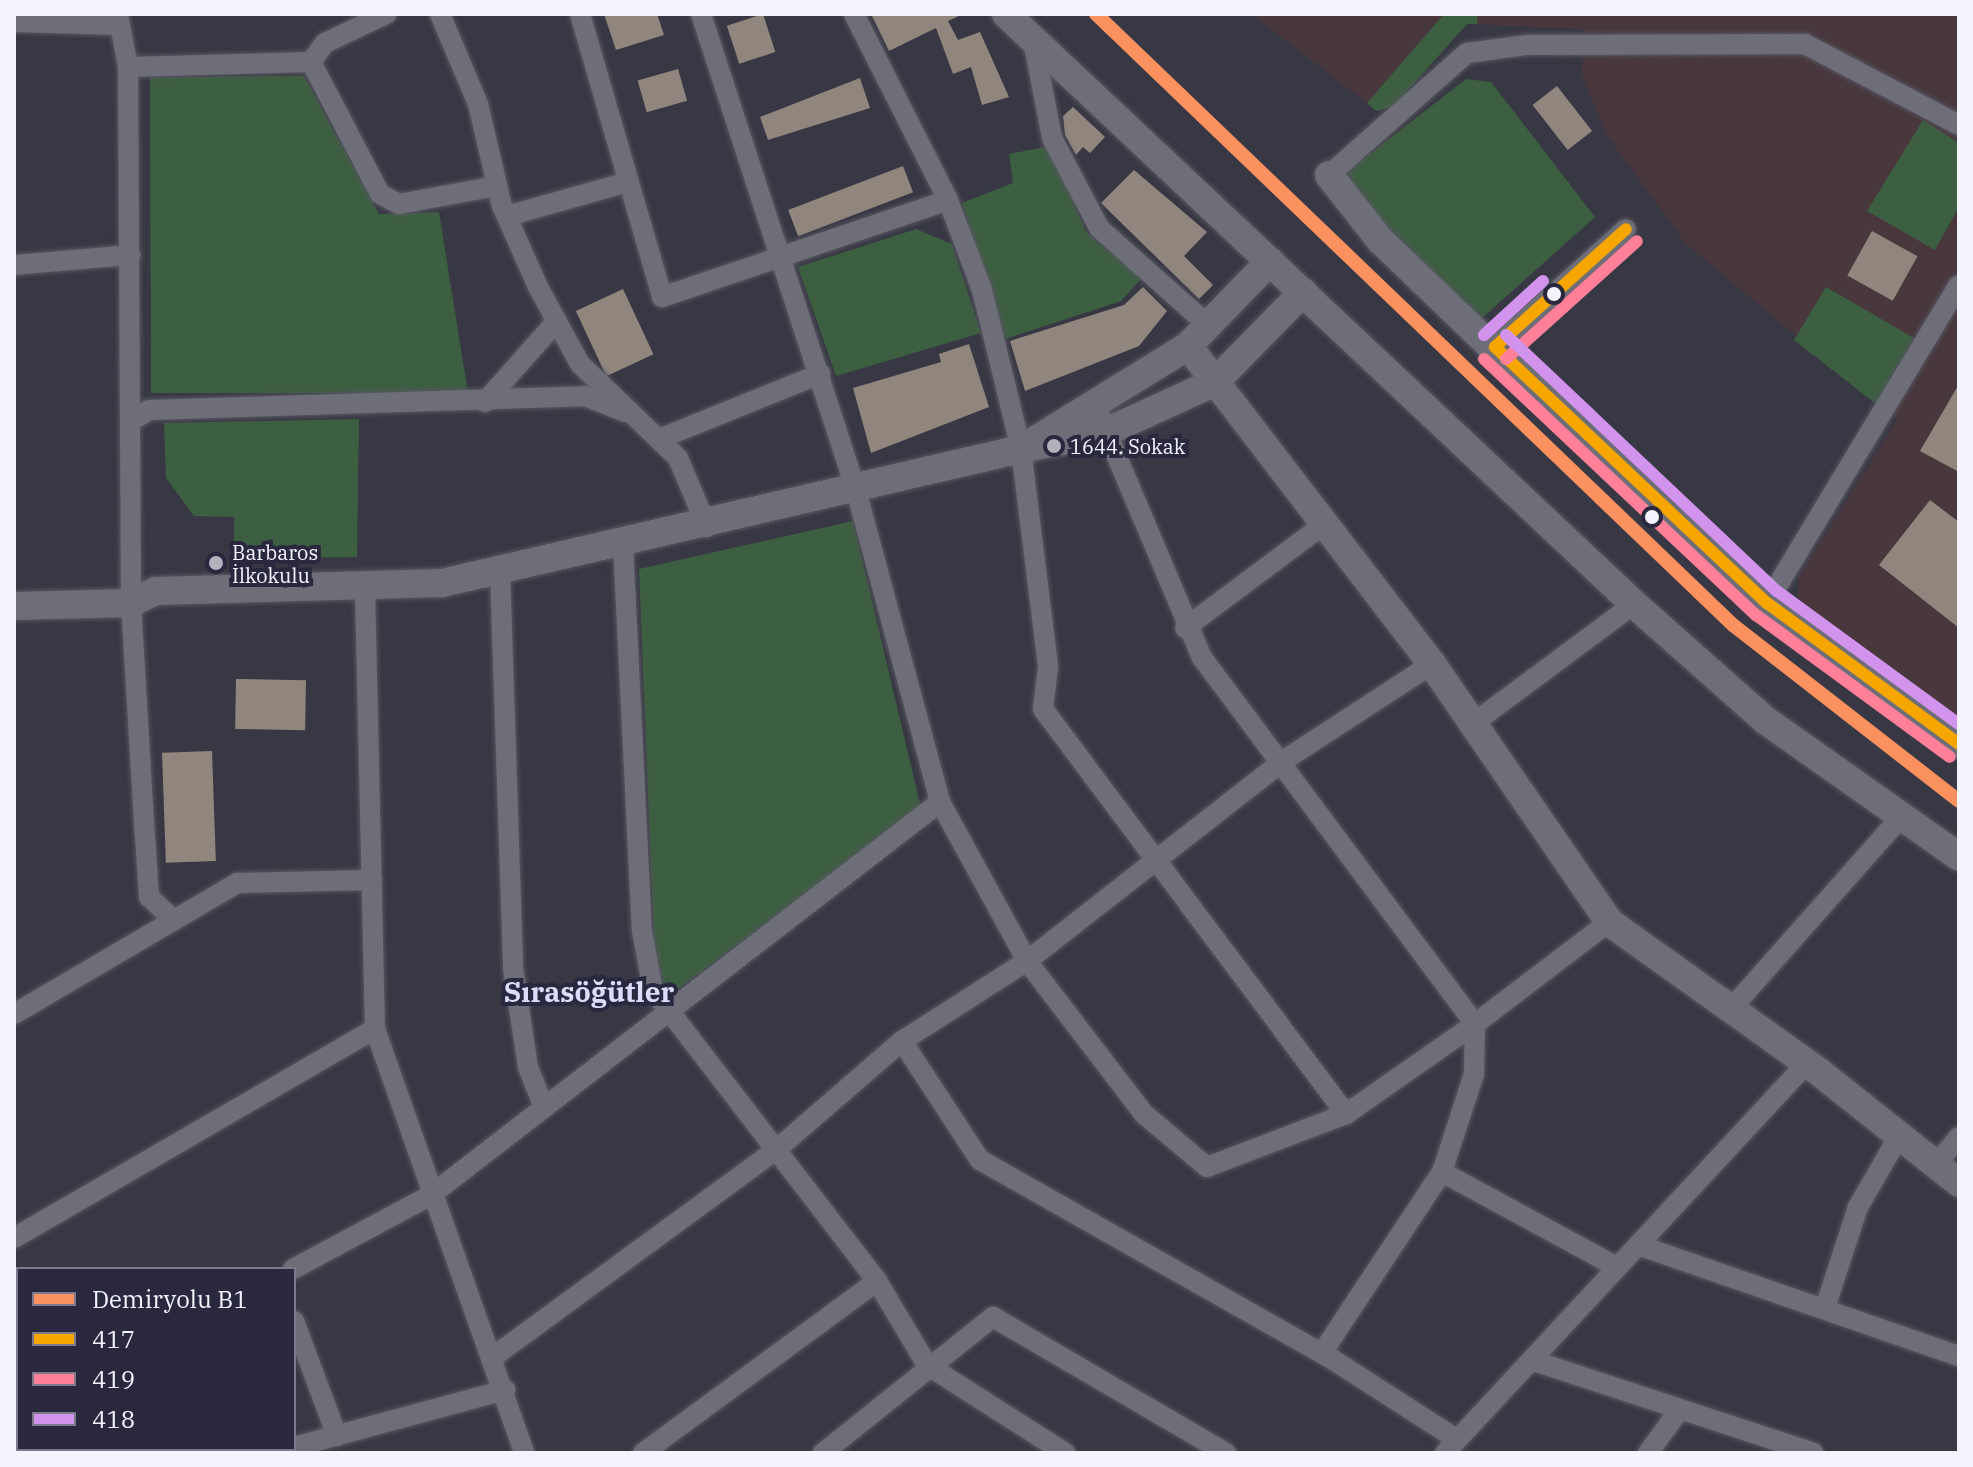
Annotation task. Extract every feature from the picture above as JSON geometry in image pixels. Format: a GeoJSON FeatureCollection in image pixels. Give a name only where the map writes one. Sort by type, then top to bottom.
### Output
{"type":"FeatureCollection","features":[{"type":"Feature","properties":{"kind":"street"},"geometry":{"type":"LineString","coordinates":[[311,62],[325,43],[386,14]]}},
{"type":"Feature","properties":{"kind":"street"},"geometry":{"type":"LineString","coordinates":[[440,14],[478,104],[507,216],[557,321],[580,364],[678,458],[707,527]]}},
{"type":"Feature","properties":{"kind":"street"},"geometry":{"type":"LineString","coordinates":[[580,14],[662,297],[780,251],[948,200]]}},
{"type":"Feature","properties":{"kind":"street"},"geometry":{"type":"LineString","coordinates":[[701,14],[856,490],[940,802],[1027,961],[1144,1114],[1207,1167],[1346,1114],[1475,1024],[1609,922]]}},
{"type":"Feature","properties":{"kind":"street"},"geometry":{"type":"LineString","coordinates":[[854,14],[948,200],[982,290],[1021,449],[1048,667],[1043,709],[1151,860],[1346,1114]]}},
{"type":"Feature","properties":{"kind":"street"},"geometry":{"type":"LineString","coordinates":[[1006,14],[1634,604],[1765,720],[1898,820],[1959,857]]}},
{"type":"Feature","properties":{"kind":"street"},"geometry":{"type":"LineString","coordinates":[[14,22],[118,20],[128,67],[131,603],[149,897],[174,920]]}},
{"type":"Feature","properties":{"kind":"street"},"geometry":{"type":"LineString","coordinates":[[1033,40],[1052,138],[1099,228],[1208,325]]}},
{"type":"Feature","properties":{"kind":"street"},"geometry":{"type":"LineString","coordinates":[[1959,125],[1805,44],[1527,45],[1467,53],[1329,175],[1380,240],[1767,603],[1959,744]]}},
{"type":"Feature","properties":{"kind":"street"},"geometry":{"type":"LineString","coordinates":[[128,67],[311,62]]}},
{"type":"Feature","properties":{"kind":"street"},"geometry":{"type":"LineString","coordinates":[[311,62],[380,194],[399,204],[497,186]]}},
{"type":"Feature","properties":{"kind":"street"},"geometry":{"type":"LineString","coordinates":[[507,216],[628,182]]}},
{"type":"Feature","properties":{"kind":"street"},"geometry":{"type":"LineString","coordinates":[[1495,347],[1626,229]]}},
{"type":"Feature","properties":{"kind":"street"},"geometry":{"type":"LineString","coordinates":[[14,265],[131,255]]}},
{"type":"Feature","properties":{"kind":"street"},"geometry":{"type":"LineString","coordinates":[[1102,420],[1188,346],[1270,261]]}},
{"type":"Feature","properties":{"kind":"street"},"geometry":{"type":"LineString","coordinates":[[1767,603],[1959,285]]}},
{"type":"Feature","properties":{"kind":"street"},"geometry":{"type":"LineString","coordinates":[[14,606],[131,603],[156,591],[365,590],[500,571],[707,527],[1021,449],[1215,382],[1303,292]]}},
{"type":"Feature","properties":{"kind":"street"},"geometry":{"type":"LineString","coordinates":[[485,402],[557,321]]}},
{"type":"Feature","properties":{"kind":"street"},"geometry":{"type":"LineString","coordinates":[[1188,346],[1322,526],[1432,664],[1609,922],[1807,1063],[1959,1183]]}},
{"type":"Feature","properties":{"kind":"street"},"geometry":{"type":"LineString","coordinates":[[659,439],[820,374]]}},
{"type":"Feature","properties":{"kind":"street"},"geometry":{"type":"LineString","coordinates":[[131,421],[149,410],[485,402],[585,396],[634,415]]}},
{"type":"Feature","properties":{"kind":"street"},"geometry":{"type":"LineString","coordinates":[[1102,420],[1185,628],[1475,1024],[1474,1074],[1442,1172],[1322,1353]]}},
{"type":"Feature","properties":{"kind":"street"},"geometry":{"type":"LineString","coordinates":[[1185,628],[1322,526]]}},
{"type":"Feature","properties":{"kind":"street"},"geometry":{"type":"LineString","coordinates":[[623,544],[642,931],[653,990],[877,1281],[927,1365],[1065,1453]]}},
{"type":"Feature","properties":{"kind":"street"},"geometry":{"type":"LineString","coordinates":[[500,571],[513,968],[528,1067],[543,1105]]}},
{"type":"Feature","properties":{"kind":"street"},"geometry":{"type":"LineString","coordinates":[[365,590],[375,1029],[431,1195],[505,1390],[524,1453]]}},
{"type":"Feature","properties":{"kind":"street"},"geometry":{"type":"LineString","coordinates":[[1471,725],[1634,604]]}},
{"type":"Feature","properties":{"kind":"street"},"geometry":{"type":"LineString","coordinates":[[493,1357],[776,1150],[902,1041],[1027,961],[1151,860],[1283,761],[1432,664]]}},
{"type":"Feature","properties":{"kind":"street"},"geometry":{"type":"LineString","coordinates":[[296,1267],[431,1195],[665,1007],[940,802]]}},
{"type":"Feature","properties":{"kind":"street"},"geometry":{"type":"LineString","coordinates":[[1731,1009],[1898,820]]}},
{"type":"Feature","properties":{"kind":"street"},"geometry":{"type":"LineString","coordinates":[[14,1014],[237,883],[372,880]]}},
{"type":"Feature","properties":{"kind":"street"},"geometry":{"type":"LineString","coordinates":[[14,1238],[375,1029]]}},
{"type":"Feature","properties":{"kind":"street"},"geometry":{"type":"LineString","coordinates":[[902,1041],[980,1160],[1322,1353],[1449,1445],[1534,1361],[1807,1063]]}},
{"type":"Feature","properties":{"kind":"street"},"geometry":{"type":"LineString","coordinates":[[1825,1308],[1858,1207],[1899,1136]]}},
{"type":"Feature","properties":{"kind":"street"},"geometry":{"type":"LineString","coordinates":[[1936,1165],[1959,1137]]}},
{"type":"Feature","properties":{"kind":"street"},"geometry":{"type":"LineString","coordinates":[[1442,1172],[1617,1267]]}},
{"type":"Feature","properties":{"kind":"street"},"geometry":{"type":"LineString","coordinates":[[1638,1245],[1959,1356]]}},
{"type":"Feature","properties":{"kind":"street"},"geometry":{"type":"LineString","coordinates":[[643,1453],[877,1281]]}},
{"type":"Feature","properties":{"kind":"street"},"geometry":{"type":"LineString","coordinates":[[823,1453],[927,1365],[993,1317],[1226,1453]]}},
{"type":"Feature","properties":{"kind":"street"},"geometry":{"type":"LineString","coordinates":[[296,1326],[344,1441]]}},
{"type":"Feature","properties":{"kind":"street"},"geometry":{"type":"LineString","coordinates":[[1534,1361],[1790,1449],[1813,1453]]}},
{"type":"Feature","properties":{"kind":"street"},"geometry":{"type":"LineString","coordinates":[[296,1447],[344,1441],[505,1390]]}},
{"type":"Feature","properties":{"kind":"street"},"geometry":{"type":"LineString","coordinates":[[1648,1453],[1680,1409]]}},
{"type":"Feature","properties":{"kind":"shaded area"},"geometry":{"type":"Polygon","coordinates":[[[1251,14],[1444,14],[1367,103],[1251,14]]]}},
{"type":"Feature","properties":{"kind":"shaded area"},"geometry":{"type":"Polygon","coordinates":[[[1478,14],[1959,14],[1959,730],[1799,608],[1798,578],[1897,420],[1686,244],[1606,134],[1581,73],[1586,30],[1477,24],[1478,14]]]}},
{"type":"Feature","properties":{"kind":"green space"},"geometry":{"type":"Polygon","coordinates":[[[1444,14],[1478,14],[1477,24],[1467,24],[1393,107],[1376,111],[1367,103],[1444,14]]]}},
{"type":"Feature","properties":{"kind":"green space"},"geometry":{"type":"Polygon","coordinates":[[[304,76],[379,214],[439,212],[468,393],[151,393],[150,77],[304,76]]]}},
{"type":"Feature","properties":{"kind":"green space"},"geometry":{"type":"Polygon","coordinates":[[[1466,79],[1491,82],[1595,217],[1481,319],[1346,189],[1349,170],[1466,79]]]}},
{"type":"Feature","properties":{"kind":"green space"},"geometry":{"type":"Polygon","coordinates":[[[1923,120],[1959,143],[1959,207],[1935,250],[1867,211],[1923,120]]]}},
{"type":"Feature","properties":{"kind":"green space"},"geometry":{"type":"Polygon","coordinates":[[[1050,146],[1086,232],[1142,278],[1121,301],[1005,339],[962,203],[1013,183],[1009,154],[1050,146]]]}},
{"type":"Feature","properties":{"kind":"green space"},"geometry":{"type":"Polygon","coordinates":[[[916,229],[952,244],[981,333],[836,376],[798,267],[916,229]]]}},
{"type":"Feature","properties":{"kind":"green space"},"geometry":{"type":"Polygon","coordinates":[[[1826,287],[1914,338],[1876,404],[1794,340],[1826,287]]]}},
{"type":"Feature","properties":{"kind":"green space"},"geometry":{"type":"Polygon","coordinates":[[[359,419],[357,557],[234,559],[234,517],[194,516],[166,478],[164,423],[359,419]]]}},
{"type":"Feature","properties":{"kind":"green space"},"geometry":{"type":"Polygon","coordinates":[[[853,521],[921,808],[677,990],[663,982],[654,944],[639,569],[853,521]]]}},
{"type":"Feature","properties":{"kind":"building"},"geometry":{"type":"Polygon","coordinates":[[[604,14],[657,14],[664,35],[616,50],[604,14]]]}},
{"type":"Feature","properties":{"kind":"building"},"geometry":{"type":"Polygon","coordinates":[[[763,14],[775,52],[739,64],[727,26],[763,14]]]}},
{"type":"Feature","properties":{"kind":"building"},"geometry":{"type":"Polygon","coordinates":[[[871,14],[963,14],[948,21],[958,40],[980,32],[1009,97],[982,105],[971,67],[953,74],[936,28],[889,51],[871,14]]]}},
{"type":"Feature","properties":{"kind":"building"},"geometry":{"type":"Polygon","coordinates":[[[678,69],[687,101],[647,112],[638,81],[678,69]]]}},
{"type":"Feature","properties":{"kind":"building"},"geometry":{"type":"Polygon","coordinates":[[[860,78],[870,108],[768,140],[760,117],[860,78]]]}},
{"type":"Feature","properties":{"kind":"building"},"geometry":{"type":"Polygon","coordinates":[[[1557,86],[1592,131],[1568,150],[1533,105],[1557,86]]]}},
{"type":"Feature","properties":{"kind":"building"},"geometry":{"type":"Polygon","coordinates":[[[1073,107],[1105,137],[1090,153],[1083,147],[1076,155],[1065,135],[1063,116],[1073,107]]]}},
{"type":"Feature","properties":{"kind":"building"},"geometry":{"type":"Polygon","coordinates":[[[903,166],[913,192],[798,236],[788,210],[903,166]]]}},
{"type":"Feature","properties":{"kind":"building"},"geometry":{"type":"Polygon","coordinates":[[[1134,170],[1207,232],[1184,256],[1213,285],[1199,299],[1101,203],[1134,170]]]}},
{"type":"Feature","properties":{"kind":"building"},"geometry":{"type":"Polygon","coordinates":[[[1872,231],[1917,256],[1893,301],[1847,276],[1872,231]]]}},
{"type":"Feature","properties":{"kind":"building"},"geometry":{"type":"Polygon","coordinates":[[[1143,287],[1167,311],[1139,346],[1025,391],[1010,341],[1124,305],[1143,287]]]}},
{"type":"Feature","properties":{"kind":"building"},"geometry":{"type":"Polygon","coordinates":[[[623,289],[653,354],[606,376],[576,311],[623,289]]]}},
{"type":"Feature","properties":{"kind":"building"},"geometry":{"type":"Polygon","coordinates":[[[969,344],[989,407],[871,453],[853,388],[941,362],[939,354],[969,344]]]}},
{"type":"Feature","properties":{"kind":"building"},"geometry":{"type":"Polygon","coordinates":[[[1959,384],[1959,472],[1920,451],[1959,384]]]}},
{"type":"Feature","properties":{"kind":"building"},"geometry":{"type":"Polygon","coordinates":[[[1930,500],[1959,522],[1959,628],[1879,565],[1930,500]]]}},
{"type":"Feature","properties":{"kind":"building"},"geometry":{"type":"Polygon","coordinates":[[[236,679],[306,680],[305,730],[235,729],[236,679]]]}},
{"type":"Feature","properties":{"kind":"building"},"geometry":{"type":"Polygon","coordinates":[[[212,751],[216,861],[166,863],[162,753],[212,751]]]}},
{"type":"Feature","properties":{"kind":"rail line","name":"B1"},"geometry":{"type":"LineString","coordinates":[[1096,14],[1733,625],[1959,801]]}},
{"type":"Feature","properties":{"kind":"transit line","name":"417"},"geometry":{"type":"LineString","coordinates":[[1495,347],[1626,229]]}},
{"type":"Feature","properties":{"kind":"transit line","name":"419"},"geometry":{"type":"LineString","coordinates":[[1506,359],[1637,241]]}},
{"type":"Feature","properties":{"kind":"transit line","name":"418"},"geometry":{"type":"LineString","coordinates":[[1484,335],[1543,281]]}},
{"type":"Feature","properties":{"kind":"transit line","name":"418"},"geometry":{"type":"LineString","coordinates":[[1506,335],[1777,591],[1959,724]]}},
{"type":"Feature","properties":{"kind":"transit line","name":"417"},"geometry":{"type":"LineString","coordinates":[[1495,347],[1767,603],[1959,744]]}},
{"type":"Feature","properties":{"kind":"transit line","name":"419"},"geometry":{"type":"LineString","coordinates":[[1484,359],[1756,615],[1950,757]]}},
{"type":"Feature","properties":{"kind":"place","name":"1644. Sokak"},"geometry":{"type":"Point","coordinates":[1054,446]}},
{"type":"Feature","properties":{"kind":"place","name":"Barbaros İlkokulu"},"geometry":{"type":"Point","coordinates":[216,563]}},
{"type":"Feature","properties":{"kind":"district","name":"Sırasöğütler"},"geometry":{"type":"Point","coordinates":[589,992]}}]}
